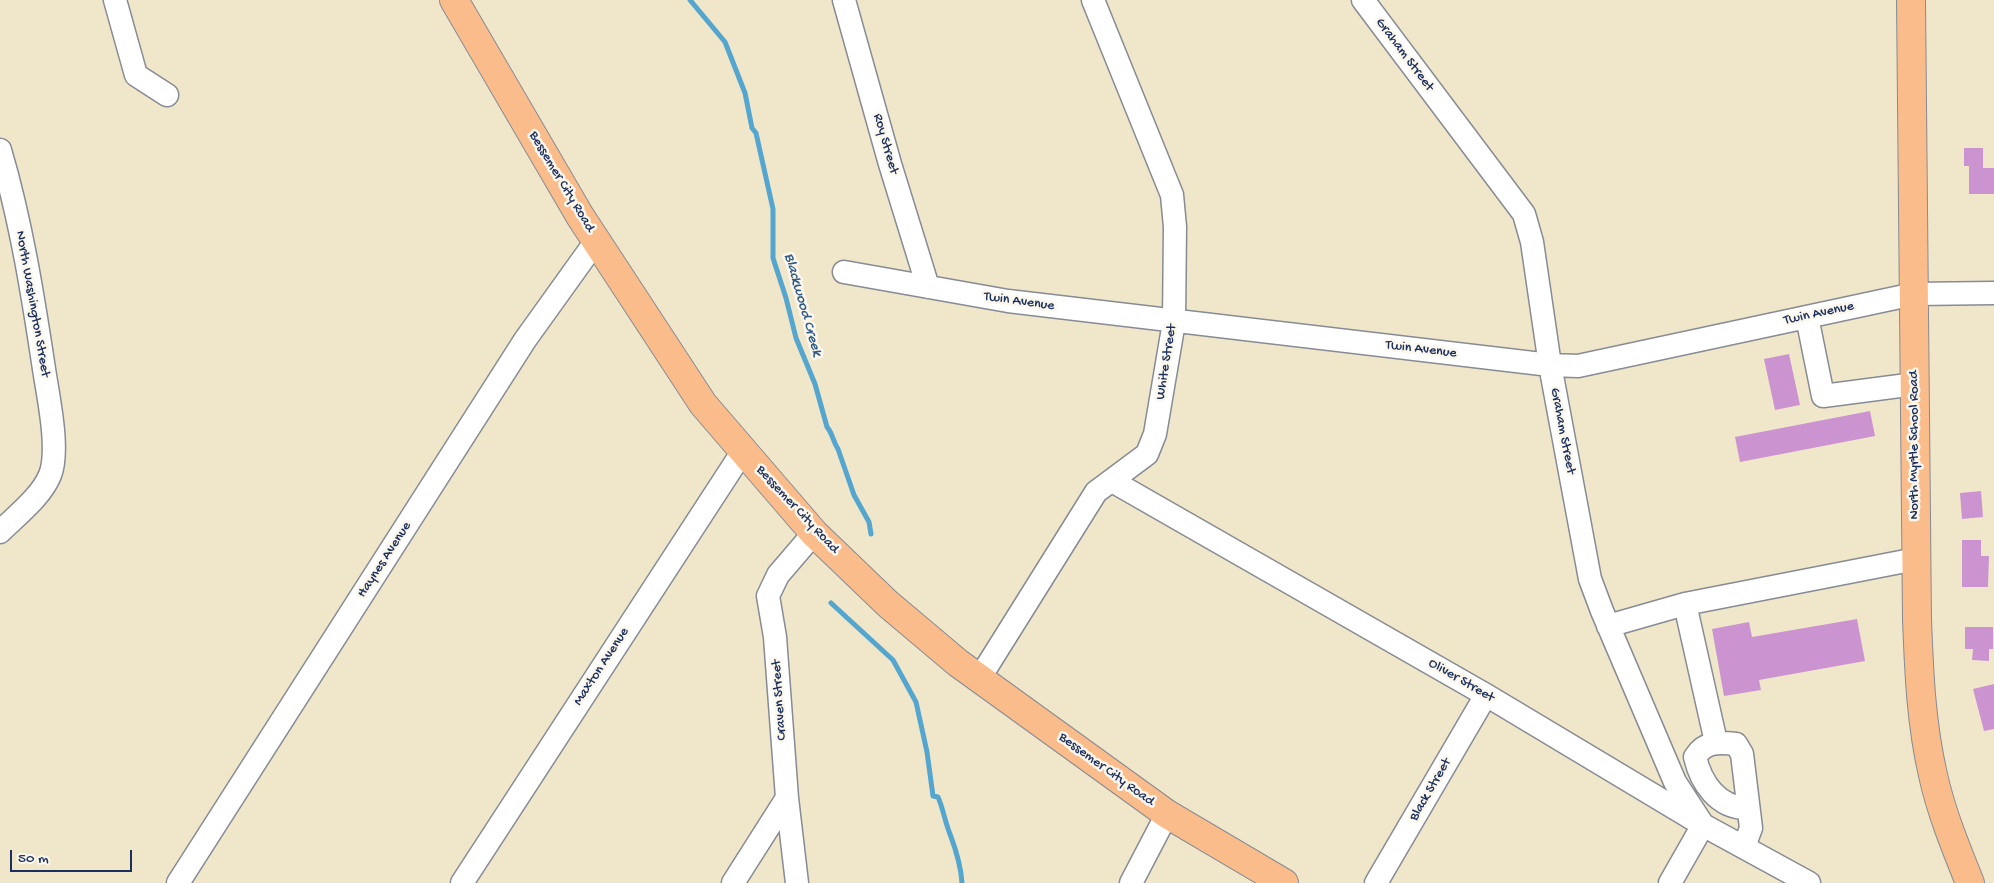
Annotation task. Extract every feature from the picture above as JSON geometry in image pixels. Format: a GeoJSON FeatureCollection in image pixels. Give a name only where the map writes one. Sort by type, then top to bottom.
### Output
{"type":"FeatureCollection","features":[{"type":"Feature","properties":{"kind":"main road","name":"Bessemer City Road"},"geometry":{"type":"LineString","coordinates":[[454,0],[596,240],[703,404],[814,532],[929,640],[979,679],[1167,814],[1284,883]]}},
{"type":"Feature","properties":{"kind":"main road","name":"North Myrtle School Road"},"geometry":{"type":"LineString","coordinates":[[1911,0],[1916,559],[1920,699],[1933,776],[1950,831],[1970,883]]}},
{"type":"Feature","properties":{"kind":"street"},"geometry":{"type":"LineString","coordinates":[[115,0],[136,75],[167,94]]}},
{"type":"Feature","properties":{"kind":"street","name":"Roy Street"},"geometry":{"type":"LineString","coordinates":[[844,0],[890,164],[928,287]]}},
{"type":"Feature","properties":{"kind":"street","name":"White Street"},"geometry":{"type":"LineString","coordinates":[[979,679],[1096,492],[1147,454],[1155,434],[1174,322],[1175,227],[1172,195],[1093,0]]}},
{"type":"Feature","properties":{"kind":"street","name":"Graham Street"},"geometry":{"type":"LineString","coordinates":[[1363,0],[1524,214],[1532,242],[1550,365],[1590,579],[1608,626],[1675,782],[1703,825]]}},
{"type":"Feature","properties":{"kind":"street","name":"North Washington Street"},"geometry":{"type":"LineString","coordinates":[[0,150],[24,248],[50,408],[54,461],[50,476],[41,490],[0,532]]}},
{"type":"Feature","properties":{"kind":"street","name":"Haynes Avenue"},"geometry":{"type":"LineString","coordinates":[[178,883],[526,340],[596,240]]}},
{"type":"Feature","properties":{"kind":"street","name":"Twin Avenue"},"geometry":{"type":"LineString","coordinates":[[844,272],[1008,301],[1550,365],[1578,366],[1914,294],[1994,293]]}},
{"type":"Feature","properties":{"kind":"street"},"geometry":{"type":"LineString","coordinates":[[1808,317],[1823,396],[1915,384]]}},
{"type":"Feature","properties":{"kind":"street","name":"Maxton Avenue"},"geometry":{"type":"LineString","coordinates":[[462,883],[743,451]]}},
{"type":"Feature","properties":{"kind":"street","name":"Oliver Street"},"geometry":{"type":"LineString","coordinates":[[1112,481],[1486,695],[1703,825],[1809,883]]}},
{"type":"Feature","properties":{"kind":"street","name":"Craven Street"},"geometry":{"type":"LineString","coordinates":[[797,883],[787,798],[775,637],[768,596],[778,575],[814,532]]}},
{"type":"Feature","properties":{"kind":"street"},"geometry":{"type":"LineString","coordinates":[[1608,626],[1685,604],[1916,559]]}},
{"type":"Feature","properties":{"kind":"street"},"geometry":{"type":"LineString","coordinates":[[1685,604],[1716,742]]}},
{"type":"Feature","properties":{"kind":"street","name":"Black Street"},"geometry":{"type":"LineString","coordinates":[[1376,883],[1486,695]]}},
{"type":"Feature","properties":{"kind":"street"},"geometry":{"type":"LineString","coordinates":[[1744,847],[1751,828],[1747,808],[1742,754],[1736,744],[1716,742],[1700,749],[1695,757],[1705,785],[1726,804],[1737,808],[1747,808]]}},
{"type":"Feature","properties":{"kind":"street"},"geometry":{"type":"LineString","coordinates":[[733,883],[787,798]]}},
{"type":"Feature","properties":{"kind":"street"},"geometry":{"type":"LineString","coordinates":[[1131,883],[1167,814]]}},
{"type":"Feature","properties":{"kind":"street"},"geometry":{"type":"LineString","coordinates":[[1670,883],[1703,825]]}},
{"type":"Feature","properties":{"kind":"building"},"geometry":{"type":"Polygon","coordinates":[[[1964,148],[1983,148],[1983,168],[1994,168],[1994,194],[1969,194],[1969,166],[1964,166],[1964,148]]]}},
{"type":"Feature","properties":{"kind":"building"},"geometry":{"type":"Polygon","coordinates":[[[1789,354],[1800,405],[1775,410],[1764,359],[1789,354]]]}},
{"type":"Feature","properties":{"kind":"building"},"geometry":{"type":"Polygon","coordinates":[[[1870,411],[1875,436],[1740,462],[1735,437],[1870,411]]]}},
{"type":"Feature","properties":{"kind":"building"},"geometry":{"type":"Polygon","coordinates":[[[1981,491],[1983,517],[1962,519],[1960,493],[1981,491]]]}},
{"type":"Feature","properties":{"kind":"building"},"geometry":{"type":"Polygon","coordinates":[[[1962,540],[1981,540],[1981,556],[1989,556],[1988,587],[1962,587],[1962,540]]]}},
{"type":"Feature","properties":{"kind":"building"},"geometry":{"type":"Polygon","coordinates":[[[1857,619],[1865,661],[1759,680],[1761,690],[1724,696],[1712,629],[1749,622],[1752,637],[1857,619]]]}},
{"type":"Feature","properties":{"kind":"building"},"geometry":{"type":"Polygon","coordinates":[[[1965,627],[1993,627],[1993,649],[1989,649],[1989,661],[1972,660],[1973,649],[1965,649],[1965,627]]]}},
{"type":"Feature","properties":{"kind":"building"},"geometry":{"type":"Polygon","coordinates":[[[1994,684],[1994,729],[1984,731],[1973,689],[1994,684]]]}},
{"type":"Feature","properties":{"kind":"waterway","name":"Blackwood Creek"},"geometry":{"type":"LineString","coordinates":[[690,0],[725,42],[745,93],[773,209],[773,258],[796,338],[815,384],[827,427],[838,449],[854,495],[869,522],[871,534]]}},
{"type":"Feature","properties":{"kind":"waterway","name":"Blackwood Creek"},"geometry":{"type":"LineString","coordinates":[[831,603],[893,660],[916,702],[927,752],[933,796],[938,797],[958,858],[962,883]]}}]}
